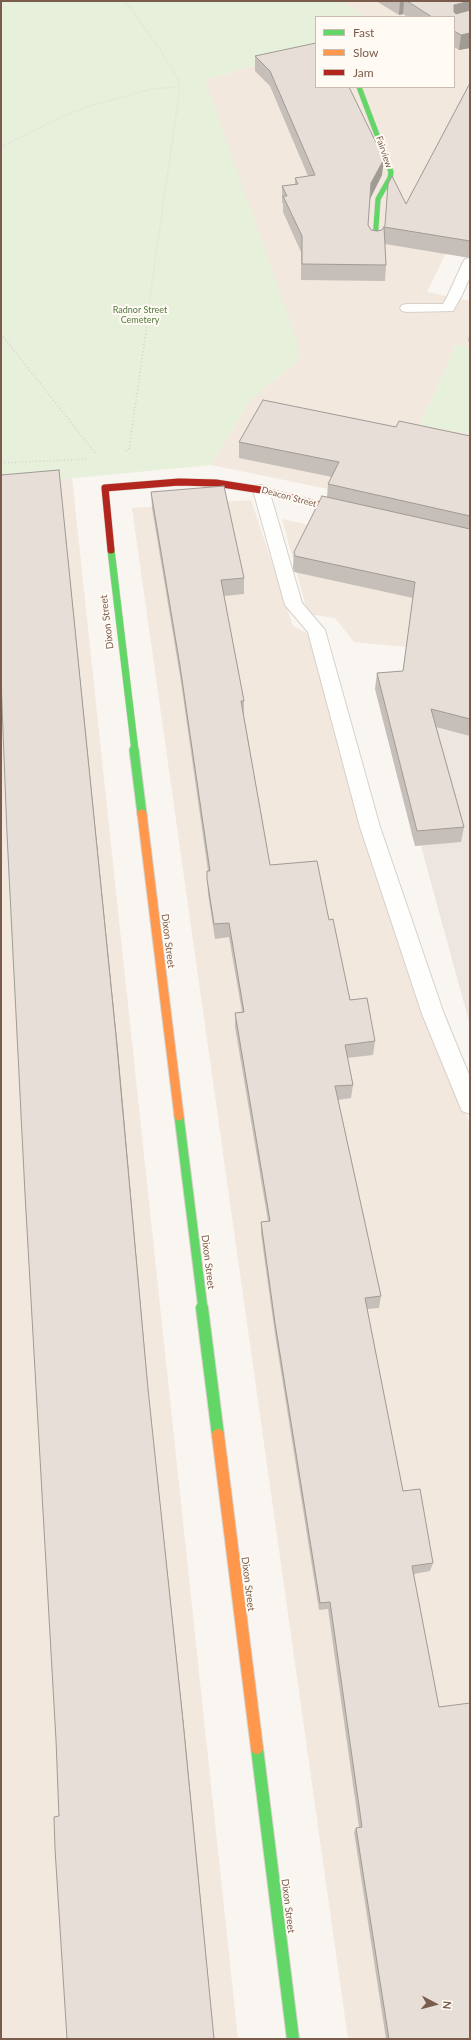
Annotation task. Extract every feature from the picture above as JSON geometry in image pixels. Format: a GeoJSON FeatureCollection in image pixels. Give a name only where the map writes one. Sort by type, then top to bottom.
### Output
{"type":"FeatureCollection","features":[{"type":"Feature","properties":{"kind":"street","name":"Fairview"},"geometry":{"type":"LineString","coordinates":[[359,88],[391,172],[390,178],[378,199],[375,241]]}},
{"type":"Feature","properties":{"kind":"street"},"geometry":{"type":"LineString","coordinates":[[407,308],[448,308],[470,262]]}},
{"type":"Feature","properties":{"kind":"street","name":"Deacon Street"},"geometry":{"type":"LineString","coordinates":[[105,488],[179,482],[216,482],[261,490],[354,514]]}},
{"type":"Feature","properties":{"kind":"street","name":"Dixon Street"},"geometry":{"type":"LineString","coordinates":[[105,488],[115,598],[293,2039]]}},
{"type":"Feature","properties":{"kind":"street"},"geometry":{"type":"LineString","coordinates":[[261,490],[294,605],[316,630],[370,827],[433,1014],[470,1104]]}},
{"type":"Feature","properties":{"kind":"path"},"geometry":{"type":"LineString","coordinates":[[1,463],[100,458],[125,452],[129,448],[180,87],[178,79],[159,48],[124,1]]}},
{"type":"Feature","properties":{"kind":"path"},"geometry":{"type":"LineString","coordinates":[[1,147],[59,118],[89,106],[150,89],[180,87]]}},
{"type":"Feature","properties":{"kind":"path"},"geometry":{"type":"LineString","coordinates":[[1,334],[100,458],[105,488]]}},
{"type":"Feature","properties":{"kind":"shaded area"},"geometry":{"type":"Polygon","coordinates":[[[342,1],[448,1],[470,15],[470,203],[427,292],[470,301],[470,347],[456,345],[420,425],[470,434],[470,518],[211,465],[246,407],[255,396],[296,363],[205,80],[315,47],[315,88],[455,88],[455,16],[364,16],[342,1]]]}},
{"type":"Feature","properties":{"kind":"shaded area"},"geometry":{"type":"Polygon","coordinates":[[[72,478],[238,2039],[1,2039],[1,485],[72,478]]]}},
{"type":"Feature","properties":{"kind":"shaded area"},"geometry":{"type":"Polygon","coordinates":[[[251,500],[293,626],[310,635],[373,869],[470,1125],[470,2039],[348,2039],[132,508],[251,500]]]}},
{"type":"Feature","properties":{"kind":"shaded area"},"geometry":{"type":"Polygon","coordinates":[[[282,519],[470,560],[406,647],[354,642],[335,618],[308,614],[282,519]]]}},
{"type":"Feature","properties":{"kind":"shaded area"},"geometry":{"type":"Polygon","coordinates":[[[470,662],[470,1025],[421,846],[415,846],[375,689],[470,662]]]}},
{"type":"Feature","properties":{"kind":"green space","name":"Radnor Street Cemetery"},"geometry":{"type":"Polygon","coordinates":[[[1,1],[342,1],[364,16],[315,16],[315,47],[205,80],[298,343],[300,356],[296,363],[255,396],[246,407],[211,465],[1,485],[1,1]]]}},
{"type":"Feature","properties":{"kind":"green space"},"geometry":{"type":"Polygon","coordinates":[[[456,345],[470,347],[470,434],[420,425],[456,345]]]}},
{"type":"Feature","properties":{"kind":"building"},"geometry":{"type":"Polygon","coordinates":[[[407,1],[470,1],[454,5],[454,12],[456,14],[470,10],[470,33],[461,35],[455,32],[455,16],[430,16],[407,1]]]}},
{"type":"Feature","properties":{"kind":"building"},"geometry":{"type":"Polygon","coordinates":[[[315,43],[315,88],[349,88],[384,159],[371,183],[368,225],[371,230],[377,231],[382,230],[385,225],[388,184],[392,176],[406,204],[470,83],[470,241],[384,227],[386,265],[302,264],[302,236],[283,196],[287,196],[282,186],[298,184],[295,178],[315,175],[270,71],[255,56],[315,43]]]}},
{"type":"Feature","properties":{"kind":"building"},"geometry":{"type":"Polygon","coordinates":[[[263,400],[396,427],[399,421],[470,436],[470,516],[328,484],[339,462],[239,442],[263,400]]]}},
{"type":"Feature","properties":{"kind":"building"},"geometry":{"type":"Polygon","coordinates":[[[59,470],[116,1036],[148,1389],[183,1721],[214,2039],[67,2039],[55,1849],[54,1817],[59,1816],[56,1740],[25,1194],[1,680],[1,475],[59,470]]]}},
{"type":"Feature","properties":{"kind":"building"},"geometry":{"type":"Polygon","coordinates":[[[224,486],[244,578],[221,580],[244,701],[241,701],[270,865],[317,861],[329,920],[333,919],[350,1000],[367,998],[375,1041],[345,1045],[353,1085],[335,1086],[381,1296],[365,1298],[403,1491],[420,1489],[433,1563],[412,1566],[439,1707],[470,1703],[470,2039],[389,2039],[356,1828],[362,1827],[330,1602],[320,1603],[275,1323],[261,1222],[270,1221],[235,1013],[244,1012],[229,923],[214,924],[207,879],[207,871],[210,871],[180,666],[151,492],[224,486]]]}},
{"type":"Feature","properties":{"kind":"building"},"geometry":{"type":"Polygon","coordinates":[[[322,496],[470,529],[470,719],[431,709],[464,827],[417,831],[377,673],[403,671],[415,582],[295,556],[294,552],[322,496]]]}},
{"type":"Feature","properties":{"kind":"traffic: fast"},"geometry":{"type":"LineString","coordinates":[[359,88],[391,172],[390,178],[378,199],[375,241]]}},
{"type":"Feature","properties":{"kind":"traffic: fast"},"geometry":{"type":"LineString","coordinates":[[111,550],[142,814]]}},
{"type":"Feature","properties":{"kind":"traffic: fast"},"geometry":{"type":"LineString","coordinates":[[179,1116],[218,1435]]}},
{"type":"Feature","properties":{"kind":"traffic: fast"},"geometry":{"type":"LineString","coordinates":[[257,1748],[293,2039]]}},
{"type":"Feature","properties":{"kind":"traffic: slow"},"geometry":{"type":"LineString","coordinates":[[142,814],[179,1116]]}},
{"type":"Feature","properties":{"kind":"traffic: slow"},"geometry":{"type":"LineString","coordinates":[[218,1435],[257,1748]]}},
{"type":"Feature","properties":{"kind":"traffic: jam"},"geometry":{"type":"LineString","coordinates":[[111,550],[105,488],[179,482],[216,483],[261,490],[346,512]]}}]}
